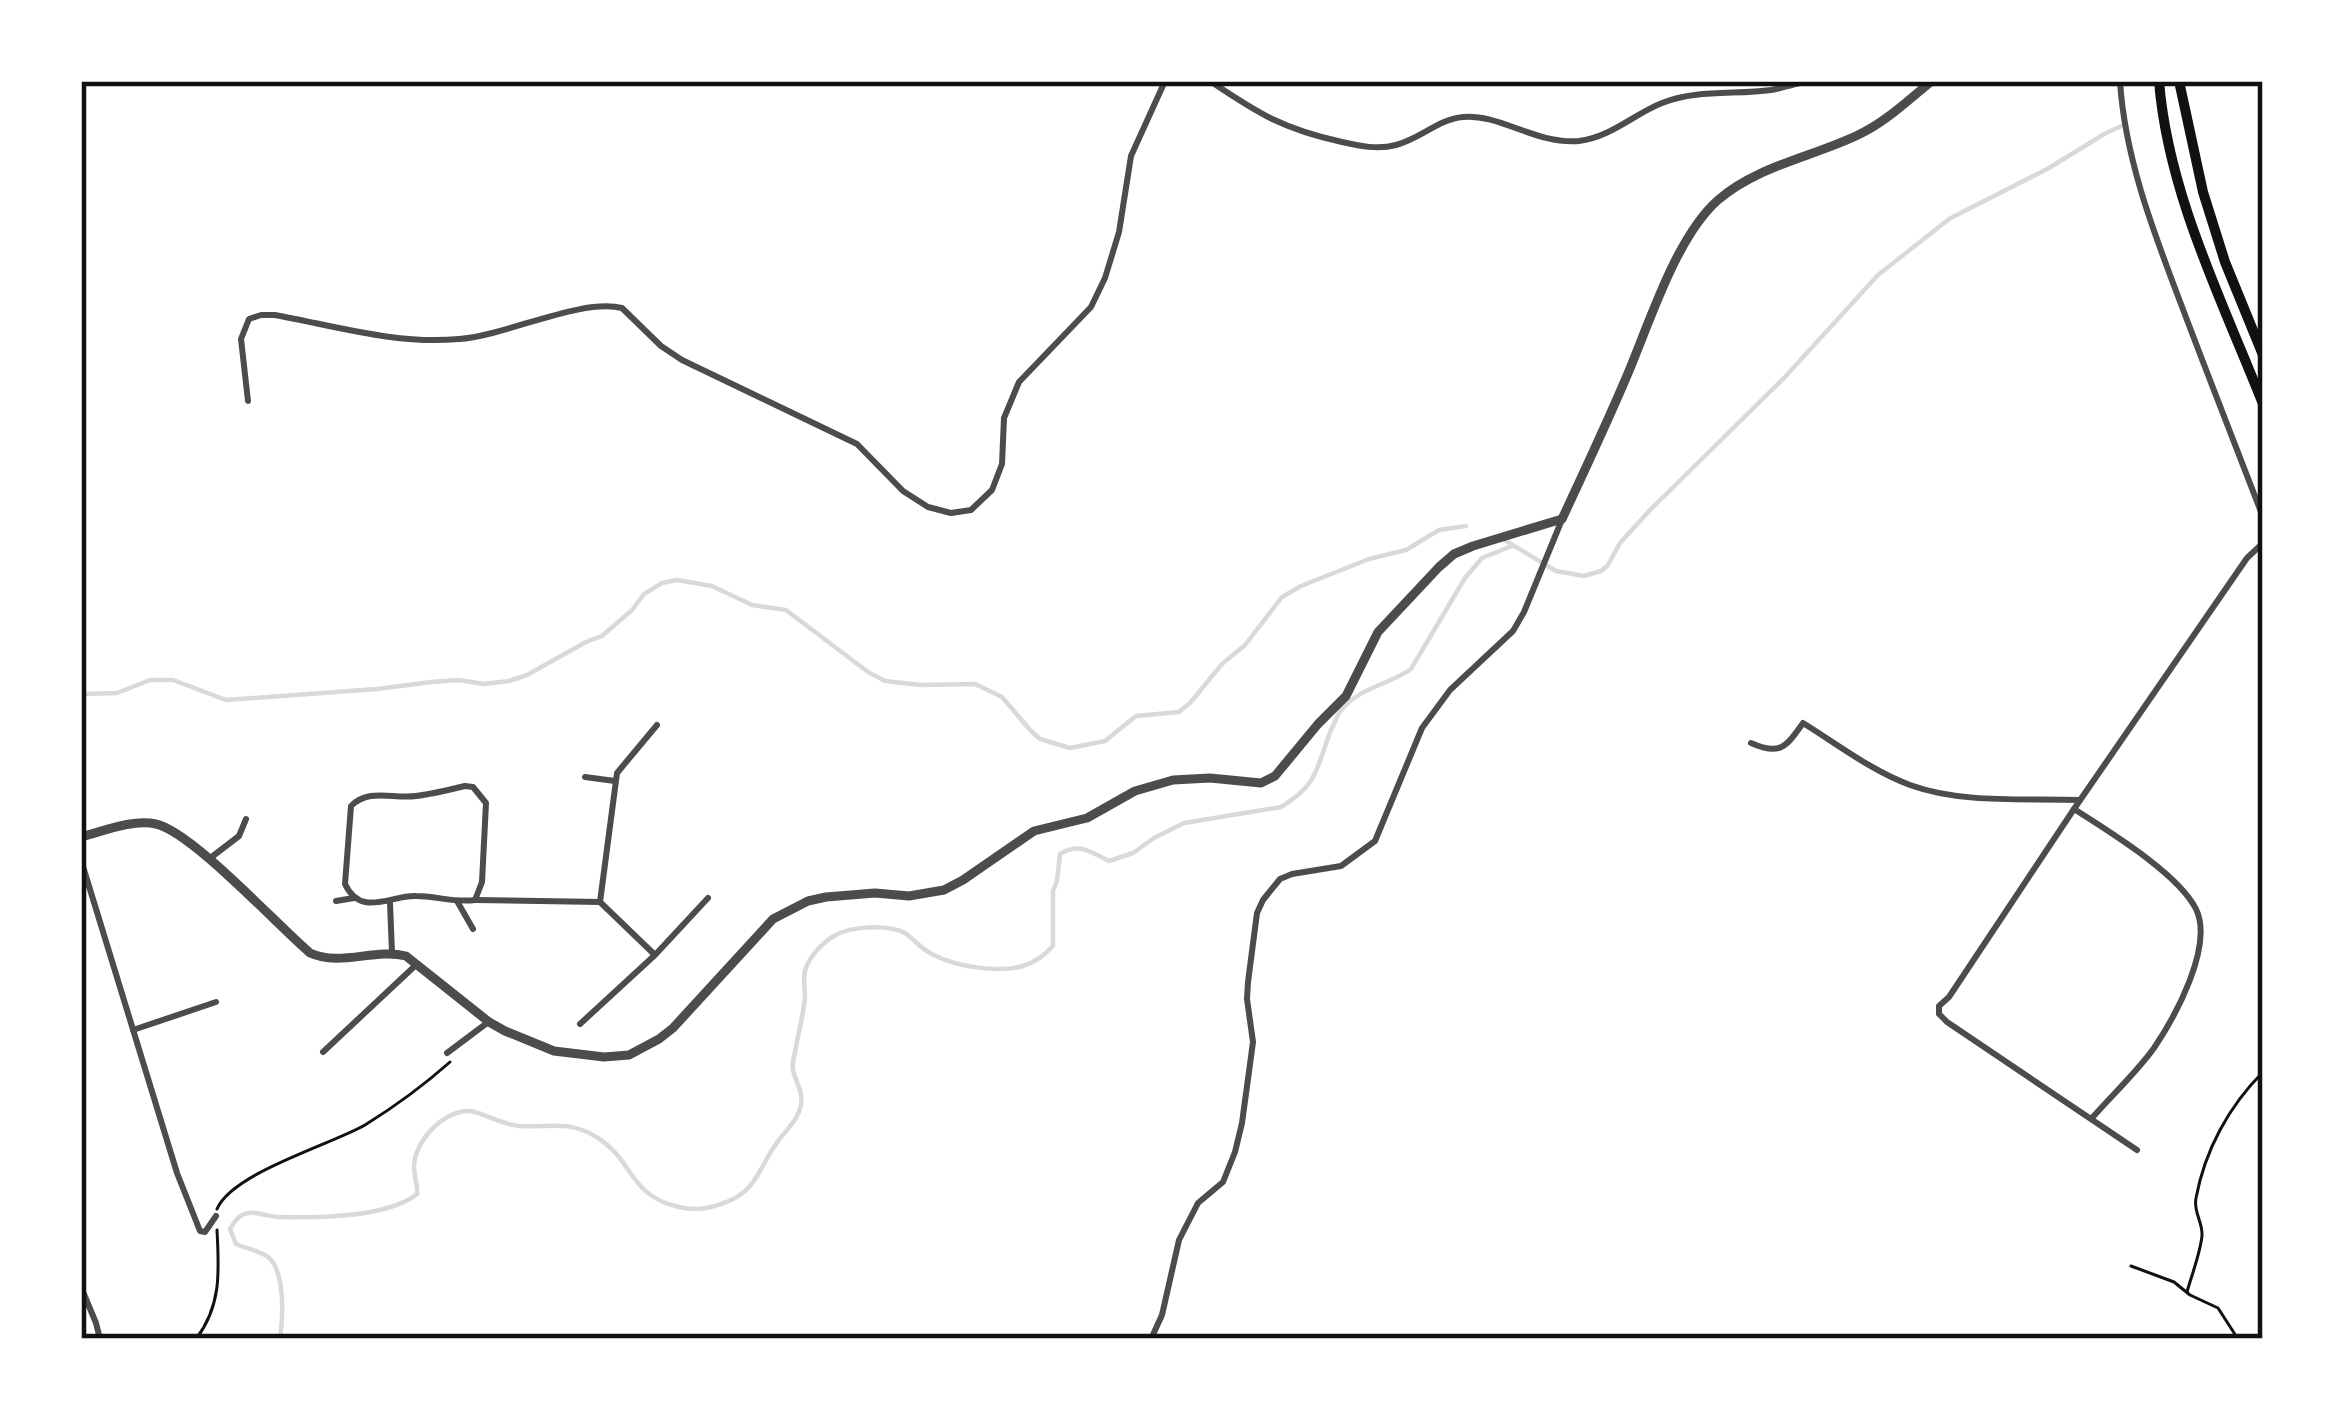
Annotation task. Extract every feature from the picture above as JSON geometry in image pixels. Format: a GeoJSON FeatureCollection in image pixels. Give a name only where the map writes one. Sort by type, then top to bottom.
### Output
{"type":"FeatureCollection","features":[{"type":"Feature","properties":{"kind":"highway"},"geometry":{"type":"LineString","coordinates":[[2159,81],[2161,112],[2194,233],[2263,404]]}},
{"type":"Feature","properties":{"kind":"highway"},"geometry":{"type":"LineString","coordinates":[[2180,81],[2203,192],[2263,355]]}},
{"type":"Feature","properties":{"kind":"street"},"geometry":{"type":"LineString","coordinates":[[248,400],[241,339],[249,319],[261,315],[420,341],[473,338],[615,306],[682,360],[856,445],[902,491],[928,507],[951,513],[971,510],[992,490],[1002,464],[1004,418],[1019,382],[1091,308],[1105,278],[1119,232],[1131,156],[1165,81]]}},
{"type":"Feature","properties":{"kind":"street"},"geometry":{"type":"LineString","coordinates":[[1210,81],[1284,127],[1381,148],[1400,145],[1449,119],[1467,116],[1527,134],[1580,141],[1605,134],[1664,102],[1772,90],[1807,81]]}},
{"type":"Feature","properties":{"kind":"street"},"geometry":{"type":"LineString","coordinates":[[1151,1339],[1162,1315],[1179,1240],[1198,1203],[1223,1181],[1235,1152],[1253,1042],[1248,982],[1262,900],[1280,879],[1341,866],[1375,841],[1422,728],[1450,690],[1513,632],[1676,260],[1702,218],[1750,178],[1859,134],[1890,116],[1932,81]]}},
{"type":"Feature","properties":{"kind":"street"},"geometry":{"type":"LineString","coordinates":[[2120,81],[2140,189],[2263,518]]}},
{"type":"Feature","properties":{"kind":"street"},"geometry":{"type":"LineString","coordinates":[[81,837],[132,824],[160,825],[185,839],[310,953],[326,960],[392,953],[418,963],[489,1022],[554,1051],[604,1057],[629,1054],[645,1049],[673,1028],[772,920],[791,908],[848,894],[909,896],[944,890],[1034,831],[1087,818],[1135,791],[1173,780],[1261,783],[1275,776],[1346,695],[1378,632],[1439,566],[1473,546],[1562,519]]}},
{"type":"Feature","properties":{"kind":"street"},"geometry":{"type":"LineString","coordinates":[[2137,1150],[1947,1022],[1939,1006],[2247,558],[2263,543]]}},
{"type":"Feature","properties":{"kind":"street"},"geometry":{"type":"LineString","coordinates":[[1751,743],[1779,749],[1803,723],[1884,773],[1934,792],[2080,800]]}},
{"type":"Feature","properties":{"kind":"street"},"geometry":{"type":"LineString","coordinates":[[600,902],[615,781],[624,761],[657,725]]}},
{"type":"Feature","properties":{"kind":"street"},"geometry":{"type":"LineString","coordinates":[[585,777],[615,781]]}},
{"type":"Feature","properties":{"kind":"street"},"geometry":{"type":"LineString","coordinates":[[354,898],[345,884],[355,801],[369,795],[413,797],[465,786],[473,787],[486,803],[482,882],[475,900]]}},
{"type":"Feature","properties":{"kind":"street"},"geometry":{"type":"LineString","coordinates":[[2074,809],[2139,852],[2190,899],[2199,914],[2201,932],[2187,988],[2153,1048],[2092,1118]]}},
{"type":"Feature","properties":{"kind":"street"},"geometry":{"type":"LineString","coordinates":[[209,860],[238,836],[246,819]]}},
{"type":"Feature","properties":{"kind":"street"},"geometry":{"type":"LineString","coordinates":[[81,860],[177,1173],[200,1231],[205,1232],[216,1216]]}},
{"type":"Feature","properties":{"kind":"street"},"geometry":{"type":"LineString","coordinates":[[336,901],[354,898],[390,903],[412,895],[457,901],[600,902],[655,955]]}},
{"type":"Feature","properties":{"kind":"street"},"geometry":{"type":"LineString","coordinates":[[580,1024],[709,898]]}},
{"type":"Feature","properties":{"kind":"street"},"geometry":{"type":"LineString","coordinates":[[457,901],[473,929]]}},
{"type":"Feature","properties":{"kind":"street"},"geometry":{"type":"LineString","coordinates":[[390,903],[392,953]]}},
{"type":"Feature","properties":{"kind":"street"},"geometry":{"type":"LineString","coordinates":[[323,1052],[418,963]]}},
{"type":"Feature","properties":{"kind":"street"},"geometry":{"type":"LineString","coordinates":[[133,1030],[216,1002]]}},
{"type":"Feature","properties":{"kind":"street"},"geometry":{"type":"LineString","coordinates":[[446,1053],[489,1022]]}},
{"type":"Feature","properties":{"kind":"street"},"geometry":{"type":"LineString","coordinates":[[81,1287],[100,1339]]}},
{"type":"Feature","properties":{"kind":"path"},"geometry":{"type":"LineString","coordinates":[[196,1339],[218,1292],[216,1216],[224,1195],[369,1122],[460,1051]]}},
{"type":"Feature","properties":{"kind":"path"},"geometry":{"type":"LineString","coordinates":[[2187,1292],[2201,1236],[2194,1202],[2213,1145],[2241,1094],[2263,1072]]}},
{"type":"Feature","properties":{"kind":"path"},"geometry":{"type":"LineString","coordinates":[[2131,1266],[2174,1282],[2218,1308],[2238,1339]]}},
{"type":"Feature","properties":{"kind":"waterway"},"geometry":{"type":"LineString","coordinates":[[1506,541],[1556,571],[1584,576],[1601,571],[1650,510],[1784,378],[1878,275],[1949,219],[2126,124]]}},
{"type":"Feature","properties":{"kind":"waterway"},"geometry":{"type":"LineString","coordinates":[[81,694],[117,693],[150,680],[173,680],[226,700],[459,680],[509,681],[602,636],[644,594],[677,580],[712,586],[752,605],[786,610],[885,681],[975,684],[1002,697],[1040,739],[1070,748],[1105,741],[1136,716],[1179,712],[1245,645],[1282,597],[1301,586],[1406,550],[1439,530],[1466,526]]}},
{"type":"Feature","properties":{"kind":"waterway"},"geometry":{"type":"LineString","coordinates":[[280,1339],[282,1293],[277,1270],[265,1255],[236,1244],[230,1229],[235,1221],[251,1213],[351,1215],[404,1202],[417,1194],[414,1167],[420,1146],[434,1127],[454,1114],[475,1112],[513,1125],[568,1126],[587,1132],[610,1147],[650,1195],[679,1207],[706,1208],[737,1197],[754,1181],[800,1110],[793,1066],[805,998],[804,974],[825,943],[849,930],[879,927],[905,933],[930,953],[966,966],[1002,969],[1036,960],[1053,946],[1053,891],[1060,854],[1079,849],[1109,861],[1133,853],[1184,823],[1281,807],[1293,799],[1315,774],[1338,714],[1363,692],[1411,669],[1465,578],[1482,558],[1512,546]]}}]}
